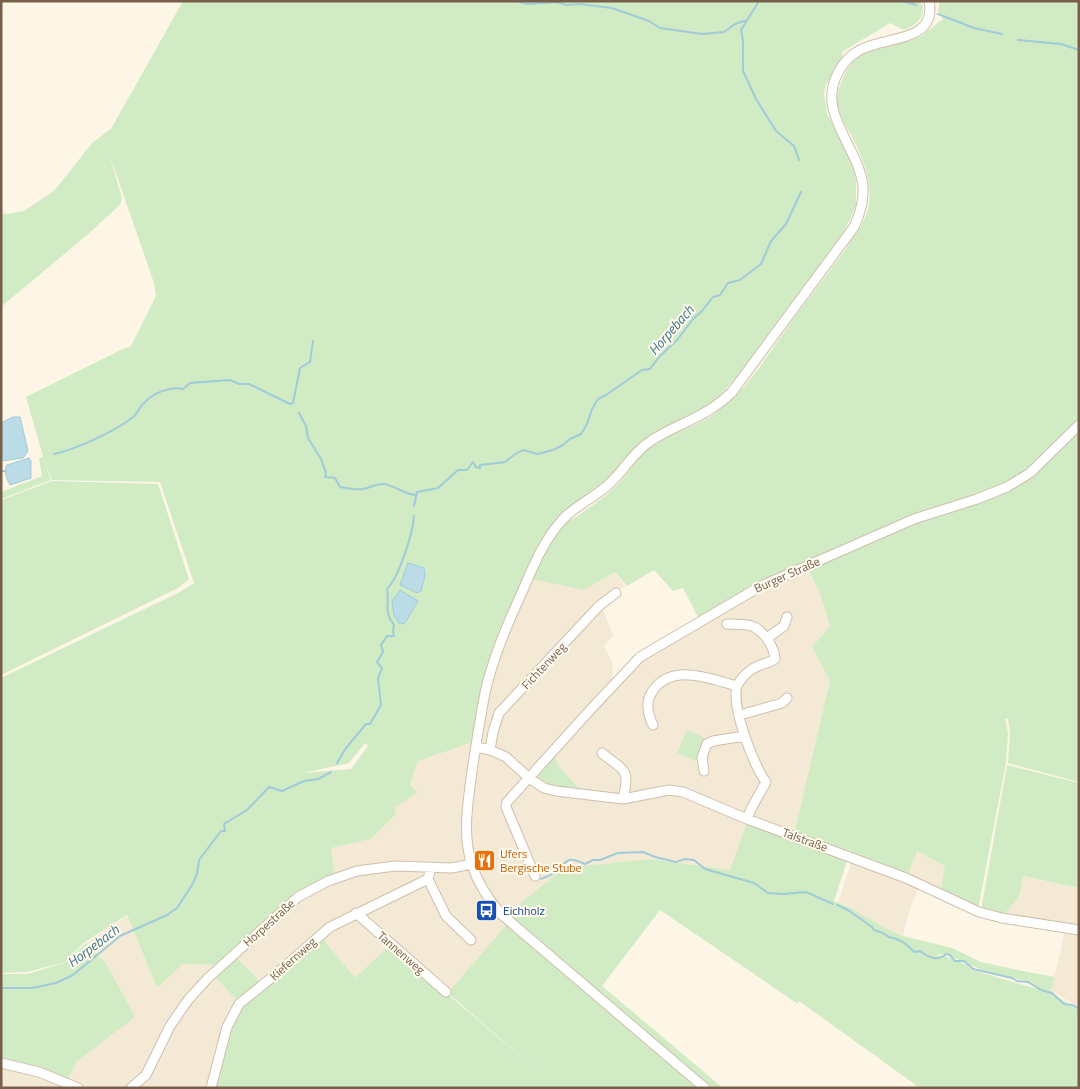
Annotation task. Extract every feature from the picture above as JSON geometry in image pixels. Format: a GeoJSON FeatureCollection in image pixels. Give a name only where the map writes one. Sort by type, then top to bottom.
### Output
{"type":"FeatureCollection","features":[{"type":"Feature","properties":{"kind":"street"},"geometry":{"type":"LineString","coordinates":[[705,1088],[501,914],[485,893],[471,864],[467,832],[468,806],[476,747],[486,692],[503,636],[538,558],[558,526],[577,507],[606,486],[651,441],[704,414],[728,396],[751,368],[854,227],[862,206],[862,180],[855,158],[832,104],[831,90],[845,62],[858,51],[871,45],[921,30],[930,17],[929,1]]}},
{"type":"Feature","properties":{"kind":"street","name":"Burger Straße"},"geometry":{"type":"LineString","coordinates":[[529,778],[640,657],[761,586],[914,519],[977,499],[1007,487],[1030,473],[1079,425]]}},
{"type":"Feature","properties":{"kind":"street","name":"Fichtenweg"},"geometry":{"type":"LineString","coordinates":[[490,750],[499,713],[599,606],[616,593]]}},
{"type":"Feature","properties":{"kind":"street"},"geometry":{"type":"LineString","coordinates":[[767,638],[784,626],[787,617]]}},
{"type":"Feature","properties":{"kind":"street"},"geometry":{"type":"LineString","coordinates":[[727,624],[752,626],[767,638],[775,655],[773,661],[751,670],[737,686],[736,700],[745,736],[753,761],[766,782],[751,808],[748,819]]}},
{"type":"Feature","properties":{"kind":"street"},"geometry":{"type":"LineString","coordinates":[[653,725],[649,718],[648,701],[656,686],[670,676],[695,676],[737,686]]}},
{"type":"Feature","properties":{"kind":"street"},"geometry":{"type":"LineString","coordinates":[[740,715],[782,703],[787,698]]}},
{"type":"Feature","properties":{"kind":"street"},"geometry":{"type":"LineString","coordinates":[[704,771],[702,757],[707,744],[713,741],[745,736]]}},
{"type":"Feature","properties":{"kind":"street","name":"Talstraße"},"geometry":{"type":"LineString","coordinates":[[476,747],[490,750],[506,757],[529,778],[544,788],[556,792],[623,799],[669,790],[683,792],[748,819],[906,878],[979,912],[1002,918],[1079,930]]}},
{"type":"Feature","properties":{"kind":"street"},"geometry":{"type":"LineString","coordinates":[[602,753],[623,768],[626,773],[623,799]]}},
{"type":"Feature","properties":{"kind":"street"},"geometry":{"type":"LineString","coordinates":[[529,778],[507,802],[506,807],[535,876]]}},
{"type":"Feature","properties":{"kind":"street","name":"Horpestraße"},"geometry":{"type":"LineString","coordinates":[[131,1088],[146,1075],[170,1026],[188,1000],[208,978],[298,897],[328,881],[357,871],[395,866],[452,868],[471,864]]}},
{"type":"Feature","properties":{"kind":"street"},"geometry":{"type":"LineString","coordinates":[[431,868],[428,879],[446,916],[471,940]]}},
{"type":"Feature","properties":{"kind":"street","name":"Kiefernweg"},"geometry":{"type":"LineString","coordinates":[[211,1088],[227,1027],[239,1004],[330,927],[428,879]]}},
{"type":"Feature","properties":{"kind":"street","name":"Tannenweg"},"geometry":{"type":"LineString","coordinates":[[356,913],[446,992]]}},
{"type":"Feature","properties":{"kind":"street"},"geometry":{"type":"LineString","coordinates":[[1,1062],[39,1072],[78,1088]]}},
{"type":"Feature","properties":{"kind":"shaded area"},"geometry":{"type":"Polygon","coordinates":[[[807,570],[820,594],[830,626],[812,647],[830,681],[794,834],[730,870],[650,859],[507,924],[448,993],[355,978],[264,984],[236,957],[298,899],[335,874],[331,848],[371,839],[395,815],[396,807],[410,785],[418,761],[474,742],[480,733],[494,675],[507,634],[531,579],[584,590],[615,572],[625,586],[601,604],[613,636],[604,646],[613,664],[612,689],[646,657],[748,595],[807,570]]]}},
{"type":"Feature","properties":{"kind":"shaded area"},"geometry":{"type":"Polygon","coordinates":[[[917,851],[945,866],[940,891],[920,883],[907,918],[903,936],[838,902],[852,860],[906,879],[917,851]]]}},
{"type":"Feature","properties":{"kind":"shaded area"},"geometry":{"type":"Polygon","coordinates":[[[1078,874],[1079,1007],[1051,991],[1066,927],[1004,915],[1019,896],[1022,876],[1077,888],[1078,874]]]}},
{"type":"Feature","properties":{"kind":"shaded area"},"geometry":{"type":"Polygon","coordinates":[[[127,916],[157,988],[183,964],[216,965],[219,966],[215,977],[241,1005],[209,1088],[1,1088],[1,1065],[76,1062],[135,1017],[106,963],[86,943],[127,916]]]}},
{"type":"Feature","properties":{"kind":"green space"},"geometry":{"type":"Polygon","coordinates":[[[183,1],[921,1],[923,7],[920,20],[913,26],[904,30],[890,23],[842,52],[843,59],[826,84],[824,93],[827,114],[846,149],[856,175],[856,206],[844,232],[739,375],[711,405],[625,460],[606,480],[565,511],[547,535],[523,580],[498,636],[482,690],[474,742],[418,761],[410,785],[417,792],[396,807],[395,815],[371,839],[331,848],[335,874],[295,893],[219,966],[183,964],[157,988],[127,915],[85,942],[65,962],[27,972],[1,973],[1,678],[180,592],[194,583],[160,482],[52,480],[43,457],[51,480],[1,499],[1,492],[42,476],[39,459],[43,456],[26,397],[127,347],[130,348],[156,295],[154,283],[109,153],[122,198],[120,205],[1,307],[1,213],[7,214],[24,211],[54,191],[93,142],[111,129],[183,1]],[[365,743],[349,763],[303,773],[351,769],[368,746],[365,743]]]}},
{"type":"Feature","properties":{"kind":"green space"},"geometry":{"type":"Polygon","coordinates":[[[940,1],[1079,1],[1079,423],[1031,470],[1012,483],[931,511],[699,619],[683,588],[673,591],[654,570],[627,586],[615,572],[584,590],[531,579],[550,544],[563,527],[611,491],[645,452],[668,437],[714,414],[734,398],[764,362],[847,247],[865,218],[870,197],[864,165],[839,109],[837,97],[841,83],[851,64],[862,55],[876,49],[915,39],[943,20],[938,11],[940,1]]]}},
{"type":"Feature","properties":{"kind":"green space"},"geometry":{"type":"Polygon","coordinates":[[[1079,427],[1079,782],[1008,763],[1010,733],[1008,719],[1005,718],[1008,733],[1006,763],[978,909],[940,891],[945,866],[917,851],[907,877],[850,851],[794,834],[830,681],[812,647],[830,626],[820,594],[807,568],[899,527],[999,493],[1079,427]]]}},
{"type":"Feature","properties":{"kind":"green space"},"geometry":{"type":"Polygon","coordinates":[[[52,481],[158,484],[189,579],[178,588],[1,675],[1,500],[52,481]]]}},
{"type":"Feature","properties":{"kind":"green space"},"geometry":{"type":"Polygon","coordinates":[[[687,730],[705,738],[696,761],[677,753],[687,730]]]}},
{"type":"Feature","properties":{"kind":"green space"},"geometry":{"type":"Polygon","coordinates":[[[555,755],[557,764],[579,789],[550,784],[539,779],[538,774],[555,755]]]}},
{"type":"Feature","properties":{"kind":"green space"},"geometry":{"type":"Polygon","coordinates":[[[1007,765],[1079,783],[1079,875],[1078,888],[1023,876],[1019,896],[1004,915],[981,910],[1007,765]]]}},
{"type":"Feature","properties":{"kind":"green space"},"geometry":{"type":"Polygon","coordinates":[[[748,820],[848,858],[834,901],[891,931],[903,936],[952,948],[981,962],[1055,977],[1051,991],[1039,989],[1025,981],[982,970],[945,954],[933,955],[945,956],[965,964],[972,970],[1051,993],[1079,1010],[1079,1088],[920,1088],[799,1001],[798,1004],[660,910],[602,986],[723,1088],[706,1088],[506,915],[564,868],[650,859],[730,870],[748,820]]]}},
{"type":"Feature","properties":{"kind":"green space"},"geometry":{"type":"Polygon","coordinates":[[[507,924],[661,1055],[696,1088],[212,1088],[228,1028],[243,1007],[215,977],[236,957],[265,986],[320,936],[355,978],[390,945],[540,1073],[448,993],[507,924]]]}},
{"type":"Feature","properties":{"kind":"green space"},"geometry":{"type":"Polygon","coordinates":[[[86,943],[106,963],[135,1017],[76,1062],[68,1080],[1,1060],[1,974],[28,974],[66,962],[86,943]]]}},
{"type":"Feature","properties":{"kind":"water"},"geometry":{"type":"Polygon","coordinates":[[[13,417],[20,417],[28,451],[23,458],[1,461],[1,423],[13,417]]]}},
{"type":"Feature","properties":{"kind":"water"},"geometry":{"type":"Polygon","coordinates":[[[29,458],[31,461],[31,478],[10,485],[5,473],[7,465],[29,458]]]}},
{"type":"Feature","properties":{"kind":"water"},"geometry":{"type":"Polygon","coordinates":[[[408,563],[424,568],[425,575],[421,591],[417,593],[400,585],[408,563]]]}},
{"type":"Feature","properties":{"kind":"water"},"geometry":{"type":"Polygon","coordinates":[[[400,590],[418,601],[405,623],[400,624],[394,616],[392,601],[400,590]]]}},
{"type":"Feature","properties":{"kind":"waterway"},"geometry":{"type":"LineString","coordinates":[[517,1],[527,4],[557,2],[566,5],[580,4],[612,8],[649,21],[660,28],[702,34],[724,32],[735,24],[747,20]]}},
{"type":"Feature","properties":{"kind":"waterway","name":"Horpebach"},"geometry":{"type":"LineString","coordinates":[[759,1],[741,30],[743,71],[756,99],[776,131],[794,146],[799,160]]}},
{"type":"Feature","properties":{"kind":"waterway"},"geometry":{"type":"LineString","coordinates":[[903,1],[916,5]]}},
{"type":"Feature","properties":{"kind":"waterway"},"geometry":{"type":"LineString","coordinates":[[938,14],[974,28],[1002,34]]}},
{"type":"Feature","properties":{"kind":"waterway"},"geometry":{"type":"LineString","coordinates":[[1018,40],[1061,44],[1079,50]]}},
{"type":"Feature","properties":{"kind":"waterway","name":"Horpebach"},"geometry":{"type":"LineString","coordinates":[[414,506],[417,492],[438,488],[458,470],[467,470],[473,462],[476,467],[480,468],[480,465],[505,462],[523,450],[538,454],[553,450],[581,434],[598,399],[642,370],[650,369],[713,297],[720,295],[728,283],[740,280],[761,264],[771,241],[786,224],[801,192]]}},
{"type":"Feature","properties":{"kind":"waterway"},"geometry":{"type":"LineString","coordinates":[[54,454],[84,444],[115,429],[134,417],[142,405],[157,393],[167,389],[183,389],[190,383],[230,380],[239,384],[249,384],[290,404],[293,403],[300,368],[310,362],[313,341]]}},
{"type":"Feature","properties":{"kind":"waterway"},"geometry":{"type":"LineString","coordinates":[[299,413],[306,426],[308,438],[321,459],[326,473],[325,477],[335,478],[340,487],[360,489],[386,484],[416,495]]}},
{"type":"Feature","properties":{"kind":"waterway","name":"Horpebach"},"geometry":{"type":"LineString","coordinates":[[337,763],[346,748],[366,724],[370,724],[381,705],[378,678],[382,668],[377,662],[383,652],[381,645],[387,636],[394,636],[394,625],[388,611],[387,589],[392,583],[405,554],[414,516]]}},
{"type":"Feature","properties":{"kind":"waterway","name":"Horpebach"},"geometry":{"type":"LineString","coordinates":[[1,988],[32,988],[56,983],[73,975],[120,936],[167,915],[177,908],[192,885],[197,874],[199,860],[221,831],[225,831],[224,824],[247,810],[269,787],[282,791],[304,781],[318,779],[331,772]]}},
{"type":"Feature","properties":{"kind":"waterway"},"geometry":{"type":"LineString","coordinates":[[541,879],[553,874],[568,860],[585,864],[618,853],[643,852],[676,862],[685,859],[694,860],[705,869],[754,883],[768,893],[806,892],[833,904]]}},
{"type":"Feature","properties":{"kind":"waterway"},"geometry":{"type":"LineString","coordinates":[[837,905],[848,910],[874,930],[903,942],[914,952],[920,951],[929,957],[936,958],[946,954],[950,955],[955,961],[964,961],[973,969],[1012,978],[1017,981],[1028,982],[1041,990],[1052,993],[1064,1004],[1073,1005],[1079,1009]]}},
{"type":"Feature","properties":{"kind":"place","name":"Ufers Bergische Stube"},"geometry":{"type":"Point","coordinates":[484,861]}},
{"type":"Feature","properties":{"kind":"place","name":"Eichholz"},"geometry":{"type":"Point","coordinates":[487,911]}}]}
